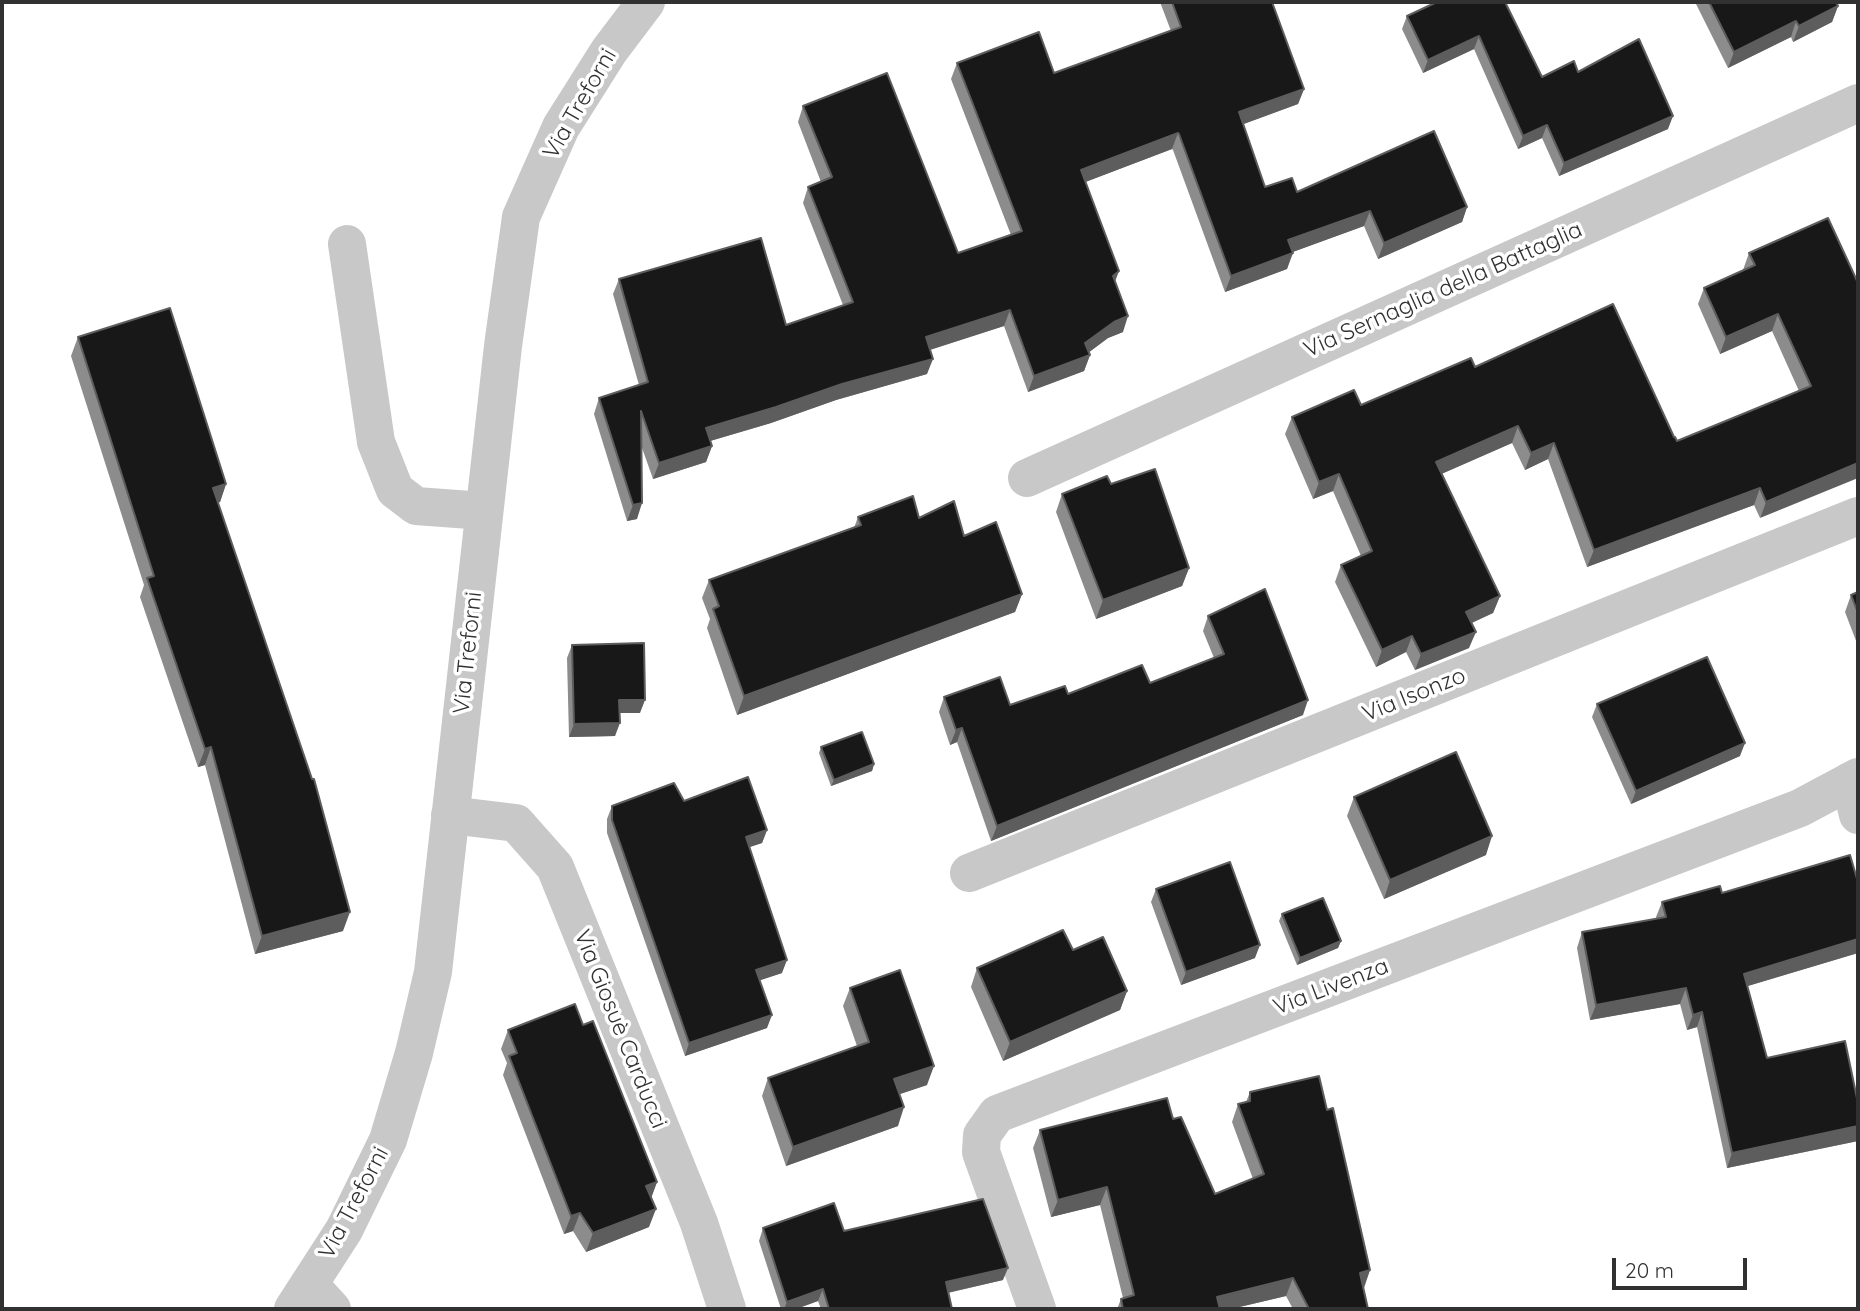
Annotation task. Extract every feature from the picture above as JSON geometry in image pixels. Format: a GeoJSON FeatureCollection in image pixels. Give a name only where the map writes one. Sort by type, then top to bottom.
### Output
{"type":"FeatureCollection","features":[{"type":"Feature","properties":{"kind":"street","name":"Via Treforni"},"geometry":{"type":"LineString","coordinates":[[311,1301],[387,1140],[411,1066],[433,972],[503,346],[521,217],[561,127],[609,51],[646,2]]}},
{"type":"Feature","properties":{"kind":"street","name":"Via Sernaglia della Battaglia"},"geometry":{"type":"LineString","coordinates":[[1027,478],[1858,103]]}},
{"type":"Feature","properties":{"kind":"street"},"geometry":{"type":"LineString","coordinates":[[347,244],[376,442],[395,490],[416,506],[484,510]]}},
{"type":"Feature","properties":{"kind":"street","name":"Via Isonzo"},"geometry":{"type":"LineString","coordinates":[[969,873],[1858,516]]}},
{"type":"Feature","properties":{"kind":"street","name":"Via Livenza"},"geometry":{"type":"LineString","coordinates":[[1037,1309],[981,1152],[982,1135],[997,1114],[1787,813],[1856,791]]}},
{"type":"Feature","properties":{"kind":"street","name":"Via Giosuè Carducci"},"geometry":{"type":"LineString","coordinates":[[450,815],[516,823],[555,867],[699,1223],[727,1309]]}},
{"type":"Feature","properties":{"kind":"building"},"geometry":{"type":"Polygon","coordinates":[[[1172,2],[1272,2],[1304,89],[1239,112],[1265,187],[1292,178],[1297,192],[1434,131],[1467,207],[1384,243],[1370,211],[1288,240],[1293,253],[1231,276],[1178,133],[1081,170],[1119,271],[1113,276],[1128,316],[1114,322],[1085,343],[1090,355],[1034,376],[1010,310],[926,337],[933,359],[842,384],[706,428],[712,446],[659,463],[641,411],[642,503],[633,505],[599,398],[648,382],[619,279],[761,238],[786,325],[853,302],[808,187],[832,177],[803,106],[887,73],[958,253],[1022,231],[957,63],[1039,32],[1054,73],[1181,27],[1172,2]]]}},
{"type":"Feature","properties":{"kind":"building"},"geometry":{"type":"Polygon","coordinates":[[[1437,2],[1505,2],[1542,77],[1574,61],[1578,72],[1639,39],[1673,116],[1564,163],[1547,125],[1523,136],[1479,36],[1428,60],[1407,16],[1437,2]]]}},
{"type":"Feature","properties":{"kind":"building"},"geometry":{"type":"Polygon","coordinates":[[[1709,2],[1836,2],[1838,6],[1799,26],[1796,21],[1734,52],[1709,2]]]}},
{"type":"Feature","properties":{"kind":"building"},"geometry":{"type":"Polygon","coordinates":[[[1828,218],[1858,283],[1858,463],[1766,502],[1760,488],[1594,550],[1554,443],[1531,453],[1518,426],[1436,462],[1500,596],[1466,612],[1476,632],[1421,654],[1412,636],[1382,650],[1341,565],[1372,551],[1339,474],[1319,482],[1292,417],[1354,390],[1361,405],[1471,358],[1475,367],[1613,304],[1677,441],[1811,386],[1778,314],[1726,337],[1704,288],[1755,265],[1749,253],[1828,218]]]}},
{"type":"Feature","properties":{"kind":"building"},"geometry":{"type":"Polygon","coordinates":[[[170,308],[226,484],[213,488],[314,779],[350,912],[262,936],[211,747],[205,749],[147,578],[154,576],[78,337],[170,308]]]}},
{"type":"Feature","properties":{"kind":"building"},"geometry":{"type":"Polygon","coordinates":[[[1155,469],[1189,568],[1103,600],[1062,494],[1107,476],[1111,484],[1155,469]]]}},
{"type":"Feature","properties":{"kind":"building"},"geometry":{"type":"Polygon","coordinates":[[[913,496],[919,518],[954,501],[964,536],[996,522],[1022,594],[744,696],[713,609],[719,606],[709,580],[861,525],[858,517],[913,496]]]}},
{"type":"Feature","properties":{"kind":"building"},"geometry":{"type":"Polygon","coordinates":[[[1265,589],[1308,700],[997,826],[962,728],[956,730],[944,697],[1000,677],[1010,705],[1065,686],[1068,694],[1142,665],[1150,683],[1224,654],[1208,616],[1265,589]]]}},
{"type":"Feature","properties":{"kind":"building"},"geometry":{"type":"Polygon","coordinates":[[[1858,592],[1858,613],[1851,595],[1858,592]]]}},
{"type":"Feature","properties":{"kind":"building"},"geometry":{"type":"Polygon","coordinates":[[[644,643],[645,700],[619,700],[620,723],[574,724],[572,645],[644,643]]]}},
{"type":"Feature","properties":{"kind":"building"},"geometry":{"type":"Polygon","coordinates":[[[1707,657],[1745,743],[1636,791],[1597,704],[1707,657]]]}},
{"type":"Feature","properties":{"kind":"building"},"geometry":{"type":"Polygon","coordinates":[[[862,732],[874,764],[834,780],[821,747],[862,732]]]}},
{"type":"Feature","properties":{"kind":"building"},"geometry":{"type":"Polygon","coordinates":[[[1456,752],[1492,836],[1390,880],[1354,797],[1456,752]]]}},
{"type":"Feature","properties":{"kind":"building"},"geometry":{"type":"Polygon","coordinates":[[[748,777],[767,830],[746,837],[787,960],[756,970],[772,1015],[689,1043],[612,820],[612,806],[674,783],[684,801],[748,777]]]}},
{"type":"Feature","properties":{"kind":"building"},"geometry":{"type":"Polygon","coordinates":[[[1850,855],[1858,882],[1858,939],[1744,974],[1767,1058],[1845,1041],[1858,1103],[1858,1126],[1732,1153],[1702,1012],[1693,1015],[1686,988],[1596,1005],[1582,932],[1666,917],[1662,902],[1720,886],[1722,893],[1850,855]]]}},
{"type":"Feature","properties":{"kind":"building"},"geometry":{"type":"Polygon","coordinates":[[[1230,862],[1260,945],[1186,972],[1156,889],[1230,862]]]}},
{"type":"Feature","properties":{"kind":"building"},"geometry":{"type":"Polygon","coordinates":[[[1323,898],[1341,941],[1300,958],[1282,914],[1323,898]]]}},
{"type":"Feature","properties":{"kind":"building"},"geometry":{"type":"Polygon","coordinates":[[[1063,930],[1073,950],[1103,937],[1127,991],[1010,1042],[977,968],[1063,930]]]}},
{"type":"Feature","properties":{"kind":"building"},"geometry":{"type":"Polygon","coordinates":[[[900,970],[934,1066],[894,1079],[904,1107],[793,1147],[768,1078],[869,1042],[850,988],[900,970]]]}},
{"type":"Feature","properties":{"kind":"building"},"geometry":{"type":"Polygon","coordinates":[[[575,1004],[583,1025],[593,1021],[657,1182],[646,1186],[656,1209],[593,1233],[580,1213],[571,1216],[509,1056],[517,1053],[508,1030],[575,1004]]]}},
{"type":"Feature","properties":{"kind":"building"},"geometry":{"type":"Polygon","coordinates":[[[1319,1076],[1327,1110],[1333,1108],[1370,1270],[1360,1273],[1368,1309],[1309,1309],[1293,1278],[1217,1297],[1220,1309],[1123,1309],[1121,1299],[1134,1295],[1107,1187],[1058,1200],[1040,1130],[1167,1098],[1173,1119],[1181,1117],[1215,1194],[1264,1174],[1238,1104],[1250,1101],[1250,1092],[1319,1076]]]}},
{"type":"Feature","properties":{"kind":"building"},"geometry":{"type":"Polygon","coordinates":[[[983,1199],[1008,1268],[946,1282],[952,1309],[829,1309],[823,1289],[787,1302],[763,1228],[834,1203],[844,1231],[983,1199]]]}}]}
